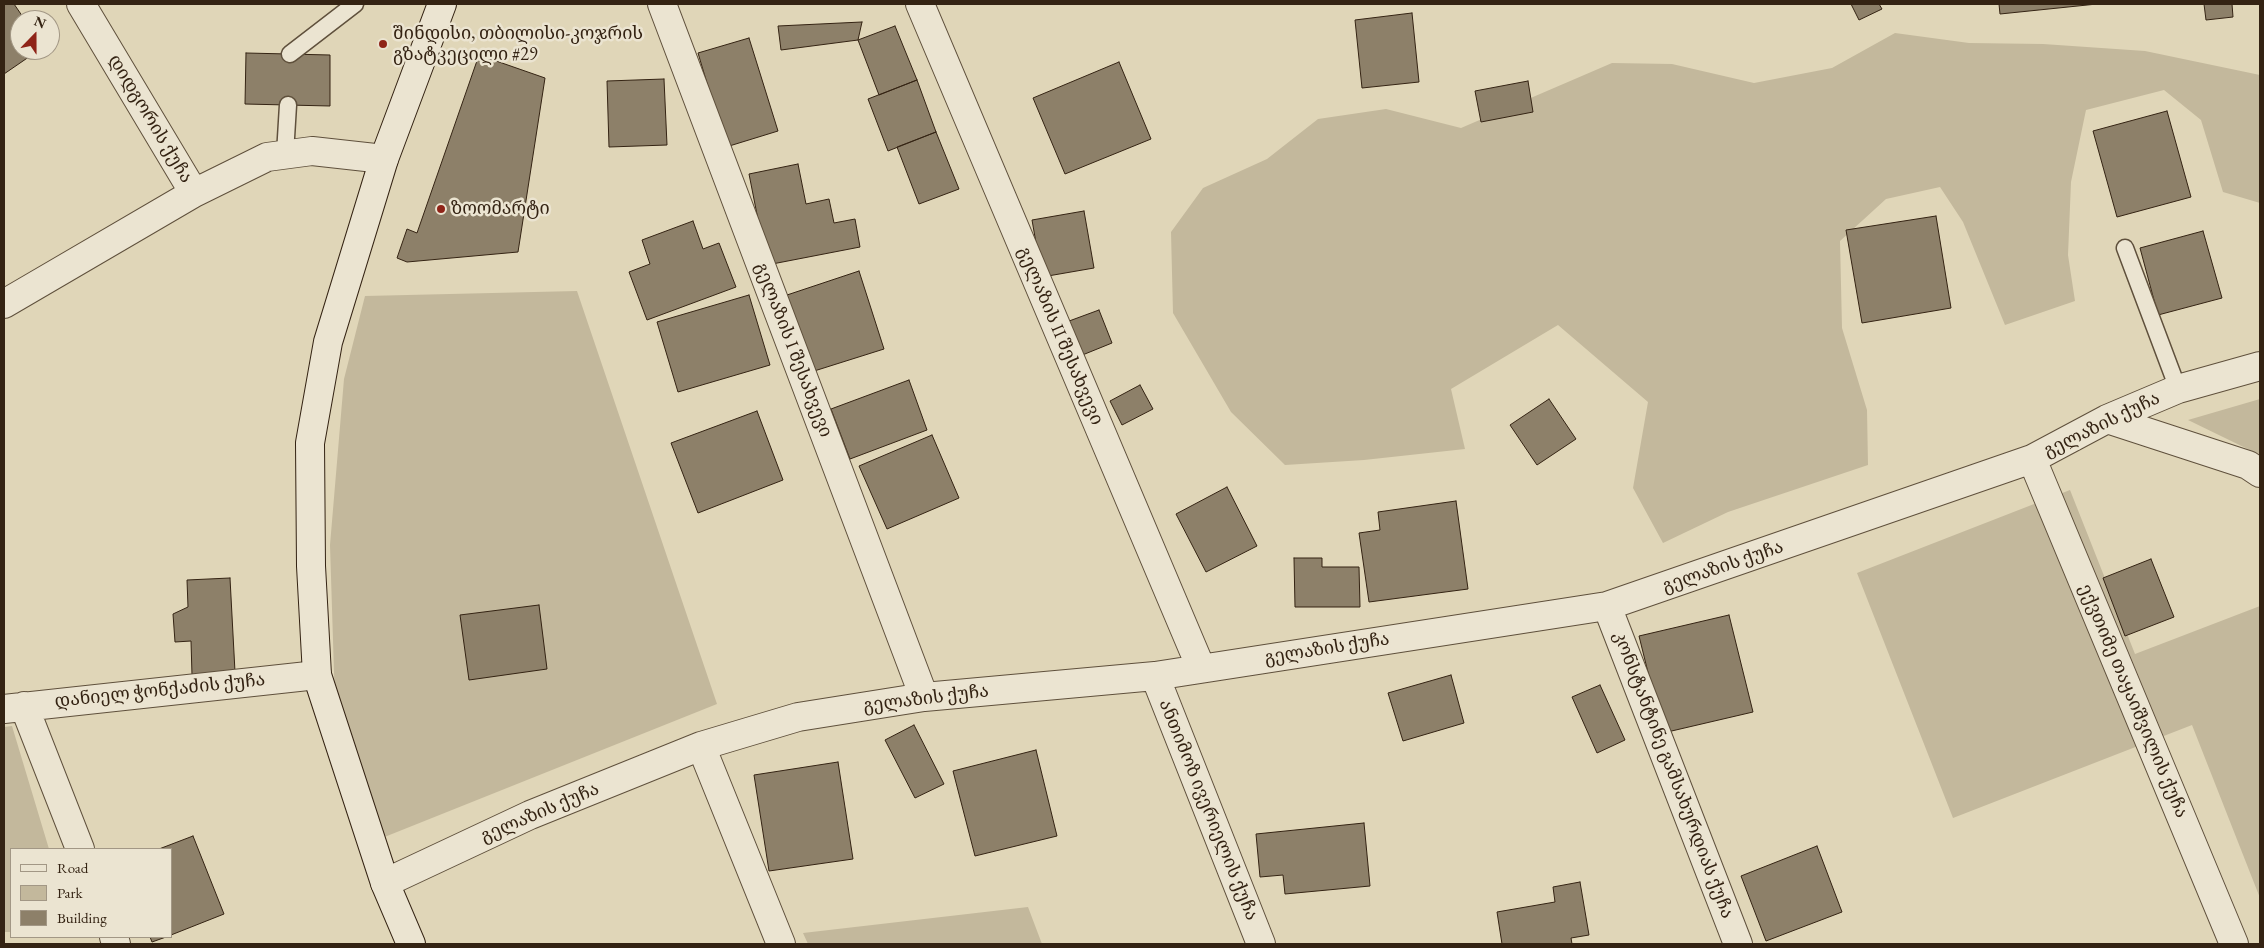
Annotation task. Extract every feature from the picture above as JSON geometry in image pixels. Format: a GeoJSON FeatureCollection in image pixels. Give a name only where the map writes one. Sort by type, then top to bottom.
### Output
{"type":"FeatureCollection","features":[{"type":"Feature","properties":{"kind":"street","name":"დიდგორის ქუჩა"},"geometry":{"type":"LineString","coordinates":[[81,4],[194,193],[267,157],[312,151],[384,159]]}},
{"type":"Feature","properties":{"kind":"street"},"geometry":{"type":"LineString","coordinates":[[411,944],[385,883],[317,675],[311,566],[310,443],[328,342],[384,159],[442,4]]}},
{"type":"Feature","properties":{"kind":"street","name":"გელაზის I შესახვევი"},"geometry":{"type":"LineString","coordinates":[[662,4],[924,696]]}},
{"type":"Feature","properties":{"kind":"street","name":"გელაზის II შესახვევი"},"geometry":{"type":"LineString","coordinates":[[920,4],[1201,668]]}},
{"type":"Feature","properties":{"kind":"street"},"geometry":{"type":"LineString","coordinates":[[4,304],[194,193]]}},
{"type":"Feature","properties":{"kind":"street","name":"გელაზის ქუჩა"},"geometry":{"type":"LineString","coordinates":[[385,883],[530,815],[701,746],[798,717],[924,696],[1155,676],[1607,606],[2032,459],[2107,420],[2178,389],[2260,366]]}},
{"type":"Feature","properties":{"kind":"street"},"geometry":{"type":"LineString","coordinates":[[2107,420],[2248,465],[2260,473]]}},
{"type":"Feature","properties":{"kind":"street","name":"ექვთიმე თაყაიშვილის ქუჩა"},"geometry":{"type":"LineString","coordinates":[[2032,459],[2234,944]]}},
{"type":"Feature","properties":{"kind":"street","name":"კონსტანტინე გამსახურდიას ქუჩა"},"geometry":{"type":"LineString","coordinates":[[1607,606],[1738,944]]}},
{"type":"Feature","properties":{"kind":"street","name":"დანიელ ჭონქაძის ქუჩა"},"geometry":{"type":"LineString","coordinates":[[14,707],[317,675]]}},
{"type":"Feature","properties":{"kind":"street","name":"ანთიმოზ ივერიელის ქუჩა"},"geometry":{"type":"LineString","coordinates":[[1155,676],[1261,944]]}},
{"type":"Feature","properties":{"kind":"street"},"geometry":{"type":"LineString","coordinates":[[14,707],[80,848]]}},
{"type":"Feature","properties":{"kind":"street"},"geometry":{"type":"LineString","coordinates":[[701,746],[781,944]]}},
{"type":"Feature","properties":{"kind":"lane"},"geometry":{"type":"LineString","coordinates":[[290,54],[355,4]]}},
{"type":"Feature","properties":{"kind":"lane"},"geometry":{"type":"LineString","coordinates":[[285,154],[288,105]]}},
{"type":"Feature","properties":{"kind":"lane"},"geometry":{"type":"LineString","coordinates":[[2125,248],[2178,389]]}},
{"type":"Feature","properties":{"kind":"green space"},"geometry":{"type":"Polygon","coordinates":[[[1895,33],[1969,43],[2043,44],[2145,51],[2260,75],[2260,203],[2223,192],[2201,120],[2164,90],[2086,110],[2071,182],[2068,255],[2075,301],[2005,325],[1963,222],[1940,187],[1886,199],[1840,241],[1842,328],[1867,410],[1868,465],[1728,512],[1663,543],[1633,488],[1648,402],[1558,325],[1451,389],[1465,449],[1364,460],[1285,465],[1231,412],[1173,313],[1171,232],[1203,188],[1267,159],[1318,119],[1386,109],[1461,128],[1612,63],[1672,64],[1754,83],[1832,68],[1895,33]]]}},
{"type":"Feature","properties":{"kind":"green space"},"geometry":{"type":"Polygon","coordinates":[[[577,291],[717,704],[382,838],[335,704],[330,545],[344,379],[365,296],[577,291]]]}},
{"type":"Feature","properties":{"kind":"green space"},"geometry":{"type":"Polygon","coordinates":[[[2260,399],[2260,455],[2188,420],[2260,399]]]}},
{"type":"Feature","properties":{"kind":"green space"},"geometry":{"type":"Polygon","coordinates":[[[2070,490],[2135,654],[2260,606],[2260,898],[2192,725],[1953,818],[1857,573],[2070,490]]]}},
{"type":"Feature","properties":{"kind":"green space"},"geometry":{"type":"Polygon","coordinates":[[[12,726],[49,848],[10,848],[10,932],[4,932],[4,727],[12,726]]]}},
{"type":"Feature","properties":{"kind":"green space"},"geometry":{"type":"Polygon","coordinates":[[[1028,907],[1042,944],[808,944],[803,933],[1028,907]]]}},
{"type":"Feature","properties":{"kind":"building"},"geometry":{"type":"Polygon","coordinates":[[[4,4],[14,4],[18,10],[10,10],[10,60],[24,60],[4,74],[4,4]]]}},
{"type":"Feature","properties":{"kind":"building"},"geometry":{"type":"Polygon","coordinates":[[[1851,4],[1879,4],[1882,9],[1859,20],[1851,4]]]}},
{"type":"Feature","properties":{"kind":"building"},"geometry":{"type":"Polygon","coordinates":[[[1999,4],[2097,4],[2000,14],[1999,4]]]}},
{"type":"Feature","properties":{"kind":"building"},"geometry":{"type":"Polygon","coordinates":[[[2204,4],[2232,4],[2233,17],[2206,20],[2204,4]]]}},
{"type":"Feature","properties":{"kind":"building"},"geometry":{"type":"Polygon","coordinates":[[[1412,13],[1419,82],[1362,88],[1355,20],[1412,13]]]}},
{"type":"Feature","properties":{"kind":"building"},"geometry":{"type":"Polygon","coordinates":[[[862,22],[858,40],[781,50],[778,26],[862,22]]]}},
{"type":"Feature","properties":{"kind":"building"},"geometry":{"type":"Polygon","coordinates":[[[895,26],[917,80],[879,95],[858,40],[895,26]]]}},
{"type":"Feature","properties":{"kind":"building"},"geometry":{"type":"Polygon","coordinates":[[[749,38],[778,131],[726,147],[698,53],[749,38]]]}},
{"type":"Feature","properties":{"kind":"building"},"geometry":{"type":"Polygon","coordinates":[[[246,53],[330,55],[330,106],[245,104],[246,53]]]}},
{"type":"Feature","properties":{"kind":"building"},"geometry":{"type":"Polygon","coordinates":[[[479,55],[545,78],[518,252],[407,262],[397,258],[407,229],[417,233],[479,55]]]}},
{"type":"Feature","properties":{"kind":"building"},"geometry":{"type":"Polygon","coordinates":[[[1119,62],[1151,139],[1065,174],[1033,98],[1119,62]]]}},
{"type":"Feature","properties":{"kind":"building"},"geometry":{"type":"Polygon","coordinates":[[[664,79],[667,145],[609,147],[607,81],[664,79]]]}},
{"type":"Feature","properties":{"kind":"building"},"geometry":{"type":"Polygon","coordinates":[[[917,80],[936,132],[888,151],[868,99],[917,80]]]}},
{"type":"Feature","properties":{"kind":"building"},"geometry":{"type":"Polygon","coordinates":[[[1528,81],[1533,112],[1481,122],[1475,91],[1528,81]]]}},
{"type":"Feature","properties":{"kind":"building"},"geometry":{"type":"Polygon","coordinates":[[[2167,111],[2191,197],[2117,217],[2093,131],[2167,111]]]}},
{"type":"Feature","properties":{"kind":"building"},"geometry":{"type":"Polygon","coordinates":[[[936,132],[959,189],[919,204],[897,147],[936,132]]]}},
{"type":"Feature","properties":{"kind":"building"},"geometry":{"type":"Polygon","coordinates":[[[798,164],[806,204],[829,199],[834,223],[855,219],[860,247],[767,265],[749,174],[798,164]]]}},
{"type":"Feature","properties":{"kind":"building"},"geometry":{"type":"Polygon","coordinates":[[[1084,211],[1094,268],[1042,277],[1032,220],[1084,211]]]}},
{"type":"Feature","properties":{"kind":"building"},"geometry":{"type":"Polygon","coordinates":[[[1936,216],[1951,308],[1862,323],[1846,230],[1936,216]]]}},
{"type":"Feature","properties":{"kind":"building"},"geometry":{"type":"Polygon","coordinates":[[[693,221],[703,249],[719,243],[736,287],[647,320],[629,272],[650,264],[642,240],[693,221]]]}},
{"type":"Feature","properties":{"kind":"building"},"geometry":{"type":"Polygon","coordinates":[[[2203,231],[2222,298],[2158,315],[2140,248],[2203,231]]]}},
{"type":"Feature","properties":{"kind":"building"},"geometry":{"type":"Polygon","coordinates":[[[859,271],[884,349],[811,372],[787,295],[859,271]]]}},
{"type":"Feature","properties":{"kind":"building"},"geometry":{"type":"Polygon","coordinates":[[[749,295],[770,365],[678,392],[657,322],[749,295]]]}},
{"type":"Feature","properties":{"kind":"building"},"geometry":{"type":"Polygon","coordinates":[[[1099,310],[1112,343],[1075,358],[1061,324],[1099,310]]]}},
{"type":"Feature","properties":{"kind":"building"},"geometry":{"type":"Polygon","coordinates":[[[909,380],[927,430],[850,459],[831,409],[909,380]]]}},
{"type":"Feature","properties":{"kind":"building"},"geometry":{"type":"Polygon","coordinates":[[[1140,385],[1153,409],[1122,425],[1110,401],[1140,385]]]}},
{"type":"Feature","properties":{"kind":"building"},"geometry":{"type":"Polygon","coordinates":[[[1549,399],[1576,439],[1537,465],[1510,425],[1549,399]]]}},
{"type":"Feature","properties":{"kind":"building"},"geometry":{"type":"Polygon","coordinates":[[[757,411],[783,480],[698,513],[671,443],[757,411]]]}},
{"type":"Feature","properties":{"kind":"building"},"geometry":{"type":"Polygon","coordinates":[[[932,435],[959,498],[887,529],[859,466],[932,435]]]}},
{"type":"Feature","properties":{"kind":"building"},"geometry":{"type":"Polygon","coordinates":[[[1227,487],[1257,546],[1206,572],[1176,514],[1227,487]]]}},
{"type":"Feature","properties":{"kind":"building"},"geometry":{"type":"Polygon","coordinates":[[[1456,501],[1468,589],[1369,602],[1359,533],[1380,530],[1378,512],[1456,501]]]}},
{"type":"Feature","properties":{"kind":"building"},"geometry":{"type":"Polygon","coordinates":[[[1294,558],[1322,558],[1322,567],[1359,567],[1360,607],[1295,607],[1294,558]]]}},
{"type":"Feature","properties":{"kind":"building"},"geometry":{"type":"Polygon","coordinates":[[[2151,559],[2174,617],[2125,636],[2103,578],[2151,559]]]}},
{"type":"Feature","properties":{"kind":"building"},"geometry":{"type":"Polygon","coordinates":[[[230,578],[235,672],[192,675],[191,641],[175,642],[173,614],[188,607],[187,580],[230,578]]]}},
{"type":"Feature","properties":{"kind":"building"},"geometry":{"type":"Polygon","coordinates":[[[539,605],[547,669],[469,680],[460,615],[539,605]]]}},
{"type":"Feature","properties":{"kind":"building"},"geometry":{"type":"Polygon","coordinates":[[[1729,615],[1753,712],[1663,733],[1639,636],[1729,615]]]}},
{"type":"Feature","properties":{"kind":"building"},"geometry":{"type":"Polygon","coordinates":[[[1451,675],[1464,723],[1403,741],[1388,693],[1451,675]]]}},
{"type":"Feature","properties":{"kind":"building"},"geometry":{"type":"Polygon","coordinates":[[[1600,685],[1625,740],[1597,753],[1572,697],[1600,685]]]}},
{"type":"Feature","properties":{"kind":"building"},"geometry":{"type":"Polygon","coordinates":[[[914,725],[944,784],[915,798],[885,740],[914,725]]]}},
{"type":"Feature","properties":{"kind":"building"},"geometry":{"type":"Polygon","coordinates":[[[1036,750],[1057,836],[975,856],[953,771],[1036,750]]]}},
{"type":"Feature","properties":{"kind":"building"},"geometry":{"type":"Polygon","coordinates":[[[838,762],[853,859],[769,871],[754,775],[838,762]]]}},
{"type":"Feature","properties":{"kind":"building"},"geometry":{"type":"Polygon","coordinates":[[[1364,823],[1370,886],[1285,894],[1283,875],[1260,877],[1256,834],[1364,823]]]}},
{"type":"Feature","properties":{"kind":"building"},"geometry":{"type":"Polygon","coordinates":[[[193,836],[224,914],[172,935],[172,848],[162,848],[193,836]]]}},
{"type":"Feature","properties":{"kind":"building"},"geometry":{"type":"Polygon","coordinates":[[[1817,846],[1842,912],[1766,941],[1741,876],[1817,846]]]}},
{"type":"Feature","properties":{"kind":"building"},"geometry":{"type":"Polygon","coordinates":[[[1580,882],[1589,935],[1571,938],[1572,944],[1502,944],[1497,912],[1555,902],[1553,887],[1580,882]]]}},
{"type":"Feature","properties":{"kind":"building"},"geometry":{"type":"Polygon","coordinates":[[[150,938],[163,938],[152,942],[150,938]]]}},
{"type":"Feature","properties":{"kind":"place","name":"შინდისი, თბილისი-კოჯრის გზატკეცილი #29"},"geometry":{"type":"Point","coordinates":[383,44]}},
{"type":"Feature","properties":{"kind":"place","name":"ზოომარტი"},"geometry":{"type":"Point","coordinates":[441,209]}}]}
